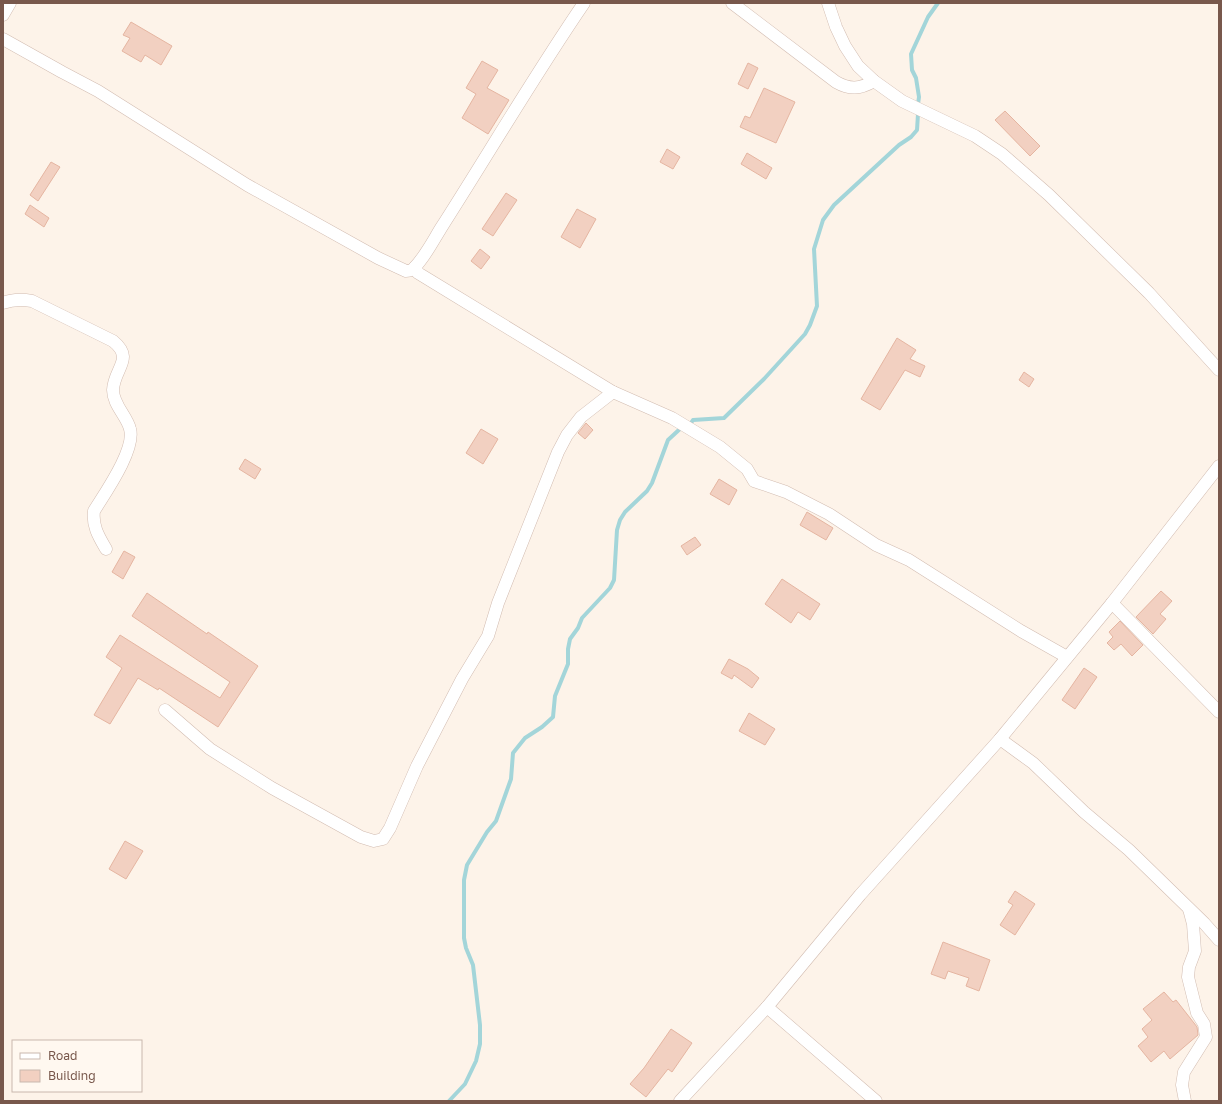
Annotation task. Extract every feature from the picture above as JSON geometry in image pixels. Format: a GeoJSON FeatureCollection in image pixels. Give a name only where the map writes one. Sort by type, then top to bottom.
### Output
{"type":"FeatureCollection","features":[{"type":"Feature","properties":{"kind":"street"},"geometry":{"type":"LineString","coordinates":[[3,15],[10,3]]}},
{"type":"Feature","properties":{"kind":"street"},"geometry":{"type":"LineString","coordinates":[[3,39],[98,91],[247,185],[406,272],[415,268],[495,143],[545,61],[584,3]]}},
{"type":"Feature","properties":{"kind":"street"},"geometry":{"type":"LineString","coordinates":[[732,3],[836,82],[851,88],[859,88],[874,81]]}},
{"type":"Feature","properties":{"kind":"street"},"geometry":{"type":"LineString","coordinates":[[828,3],[836,27],[845,46],[858,66],[874,81],[902,101],[976,136],[1002,154],[1049,195],[1143,287],[1219,370]]}},
{"type":"Feature","properties":{"kind":"street"},"geometry":{"type":"LineString","coordinates":[[415,268],[418,273],[613,392],[672,418],[720,447],[747,470],[754,481],[786,492],[829,514],[876,545],[909,560],[1067,657]]}},
{"type":"Feature","properties":{"kind":"street"},"geometry":{"type":"LineString","coordinates":[[3,303],[16,299],[32,301],[113,340],[121,347],[124,356],[113,390],[115,399],[130,428],[131,441],[126,454],[94,511],[93,520],[96,532],[106,550]]}},
{"type":"Feature","properties":{"kind":"street"},"geometry":{"type":"LineString","coordinates":[[165,710],[210,749],[272,788],[361,837],[374,841],[383,839],[390,828],[417,766],[441,719],[462,679],[488,636],[498,603],[558,452],[567,435],[581,417],[613,392]]}},
{"type":"Feature","properties":{"kind":"street"},"geometry":{"type":"LineString","coordinates":[[680,1101],[767,1007],[860,895],[1000,740],[1112,603],[1219,466]]}},
{"type":"Feature","properties":{"kind":"street"},"geometry":{"type":"LineString","coordinates":[[1112,603],[1219,712]]}},
{"type":"Feature","properties":{"kind":"street"},"geometry":{"type":"LineString","coordinates":[[1000,740],[1033,762],[1084,812],[1129,850],[1204,923],[1219,940]]}},
{"type":"Feature","properties":{"kind":"street"},"geometry":{"type":"LineString","coordinates":[[1185,1101],[1182,1085],[1184,1072],[1206,1037],[1204,1024],[1197,1014],[1188,977],[1189,967],[1195,951],[1193,924],[1189,909]]}},
{"type":"Feature","properties":{"kind":"street"},"geometry":{"type":"LineString","coordinates":[[767,1007],[876,1101]]}},
{"type":"Feature","properties":{"kind":"building"},"geometry":{"type":"Polygon","coordinates":[[[131,22],[172,46],[161,65],[145,55],[141,62],[122,51],[130,38],[123,35],[131,22]]]}},
{"type":"Feature","properties":{"kind":"building"},"geometry":{"type":"Polygon","coordinates":[[[482,61],[498,70],[487,88],[509,100],[488,134],[462,118],[476,94],[466,88],[482,61]]]}},
{"type":"Feature","properties":{"kind":"building"},"geometry":{"type":"Polygon","coordinates":[[[748,63],[758,68],[748,89],[738,84],[748,63]]]}},
{"type":"Feature","properties":{"kind":"building"},"geometry":{"type":"Polygon","coordinates":[[[764,88],[795,102],[776,143],[740,127],[745,116],[750,118],[764,88]]]}},
{"type":"Feature","properties":{"kind":"building"},"geometry":{"type":"Polygon","coordinates":[[[1005,111],[1040,146],[1030,156],[995,120],[1005,111]]]}},
{"type":"Feature","properties":{"kind":"building"},"geometry":{"type":"Polygon","coordinates":[[[667,149],[680,157],[673,169],[660,162],[667,149]]]}},
{"type":"Feature","properties":{"kind":"building"},"geometry":{"type":"Polygon","coordinates":[[[747,153],[772,168],[766,179],[741,164],[747,153]]]}},
{"type":"Feature","properties":{"kind":"building"},"geometry":{"type":"Polygon","coordinates":[[[51,162],[60,167],[38,201],[30,195],[51,162]]]}},
{"type":"Feature","properties":{"kind":"building"},"geometry":{"type":"Polygon","coordinates":[[[506,193],[517,200],[493,236],[482,229],[506,193]]]}},
{"type":"Feature","properties":{"kind":"building"},"geometry":{"type":"Polygon","coordinates":[[[30,205],[49,218],[44,227],[25,214],[30,205]]]}},
{"type":"Feature","properties":{"kind":"building"},"geometry":{"type":"Polygon","coordinates":[[[577,209],[596,219],[580,248],[561,237],[577,209]]]}},
{"type":"Feature","properties":{"kind":"building"},"geometry":{"type":"Polygon","coordinates":[[[480,249],[490,257],[481,269],[471,261],[480,249]]]}},
{"type":"Feature","properties":{"kind":"building"},"geometry":{"type":"Polygon","coordinates":[[[897,338],[916,350],[910,359],[925,366],[920,377],[905,370],[880,410],[861,399],[897,338]]]}},
{"type":"Feature","properties":{"kind":"building"},"geometry":{"type":"Polygon","coordinates":[[[1024,372],[1034,379],[1029,387],[1019,380],[1024,372]]]}},
{"type":"Feature","properties":{"kind":"building"},"geometry":{"type":"Polygon","coordinates":[[[586,423],[593,430],[585,439],[578,433],[586,423]]]}},
{"type":"Feature","properties":{"kind":"building"},"geometry":{"type":"Polygon","coordinates":[[[481,429],[498,439],[483,464],[466,453],[481,429]]]}},
{"type":"Feature","properties":{"kind":"building"},"geometry":{"type":"Polygon","coordinates":[[[245,459],[261,469],[255,479],[239,469],[245,459]]]}},
{"type":"Feature","properties":{"kind":"building"},"geometry":{"type":"Polygon","coordinates":[[[719,479],[737,490],[729,505],[710,494],[719,479]]]}},
{"type":"Feature","properties":{"kind":"building"},"geometry":{"type":"Polygon","coordinates":[[[807,512],[833,528],[826,540],[800,525],[807,512]]]}},
{"type":"Feature","properties":{"kind":"building"},"geometry":{"type":"Polygon","coordinates":[[[695,537],[701,545],[687,555],[681,546],[695,537]]]}},
{"type":"Feature","properties":{"kind":"building"},"geometry":{"type":"Polygon","coordinates":[[[124,551],[135,557],[123,579],[112,572],[124,551]]]}},
{"type":"Feature","properties":{"kind":"building"},"geometry":{"type":"Polygon","coordinates":[[[782,579],[820,604],[810,620],[798,612],[791,623],[765,604],[782,579]]]}},
{"type":"Feature","properties":{"kind":"building"},"geometry":{"type":"Polygon","coordinates":[[[1161,591],[1172,601],[1160,614],[1166,619],[1153,634],[1136,617],[1161,591]]]}},
{"type":"Feature","properties":{"kind":"building"},"geometry":{"type":"Polygon","coordinates":[[[147,593],[207,634],[208,632],[258,666],[218,727],[159,688],[158,690],[138,678],[110,724],[94,715],[122,668],[106,657],[120,635],[220,698],[230,682],[132,616],[147,593]]]}},
{"type":"Feature","properties":{"kind":"building"},"geometry":{"type":"Polygon","coordinates":[[[1120,621],[1143,645],[1132,656],[1121,644],[1114,650],[1107,643],[1113,637],[1109,632],[1120,621]]]}},
{"type":"Feature","properties":{"kind":"building"},"geometry":{"type":"Polygon","coordinates":[[[729,659],[748,669],[759,678],[752,688],[734,675],[732,679],[721,673],[729,659]]]}},
{"type":"Feature","properties":{"kind":"building"},"geometry":{"type":"Polygon","coordinates":[[[1084,668],[1097,677],[1075,709],[1062,700],[1084,668]]]}},
{"type":"Feature","properties":{"kind":"building"},"geometry":{"type":"Polygon","coordinates":[[[749,713],[775,729],[765,745],[739,731],[749,713]]]}},
{"type":"Feature","properties":{"kind":"building"},"geometry":{"type":"Polygon","coordinates":[[[125,841],[143,851],[126,879],[109,869],[125,841]]]}},
{"type":"Feature","properties":{"kind":"building"},"geometry":{"type":"Polygon","coordinates":[[[1015,891],[1035,904],[1015,935],[1000,925],[1013,905],[1008,902],[1015,891]]]}},
{"type":"Feature","properties":{"kind":"building"},"geometry":{"type":"Polygon","coordinates":[[[943,942],[990,960],[979,991],[966,986],[969,978],[948,971],[945,979],[931,974],[943,942]]]}},
{"type":"Feature","properties":{"kind":"building"},"geometry":{"type":"Polygon","coordinates":[[[1164,992],[1173,1002],[1176,1000],[1197,1027],[1198,1035],[1170,1059],[1164,1051],[1151,1062],[1138,1046],[1148,1037],[1142,1029],[1152,1020],[1143,1009],[1164,992]]]}},
{"type":"Feature","properties":{"kind":"building"},"geometry":{"type":"Polygon","coordinates":[[[671,1029],[692,1043],[672,1072],[668,1069],[646,1097],[630,1084],[644,1068],[671,1029]]]}},
{"type":"Feature","properties":{"kind":"waterway"},"geometry":{"type":"LineString","coordinates":[[918,104],[919,97],[916,78],[912,70],[911,54],[928,17],[938,3]]}},
{"type":"Feature","properties":{"kind":"waterway"},"geometry":{"type":"LineString","coordinates":[[691,423],[693,420],[724,418],[764,379],[805,334],[817,306],[814,249],[823,220],[834,205],[899,145],[911,137],[917,130],[918,114]]}},
{"type":"Feature","properties":{"kind":"waterway"},"geometry":{"type":"LineString","coordinates":[[449,1101],[465,1084],[476,1061],[480,1044],[480,1025],[473,965],[466,948],[464,938],[464,880],[467,865],[487,832],[496,821],[511,779],[513,753],[525,738],[542,727],[553,717],[555,696],[568,664],[570,639],[578,628],[582,618],[610,588],[614,580],[617,530],[620,520],[625,512],[647,491],[652,483],[668,440],[681,428]]}}]}
